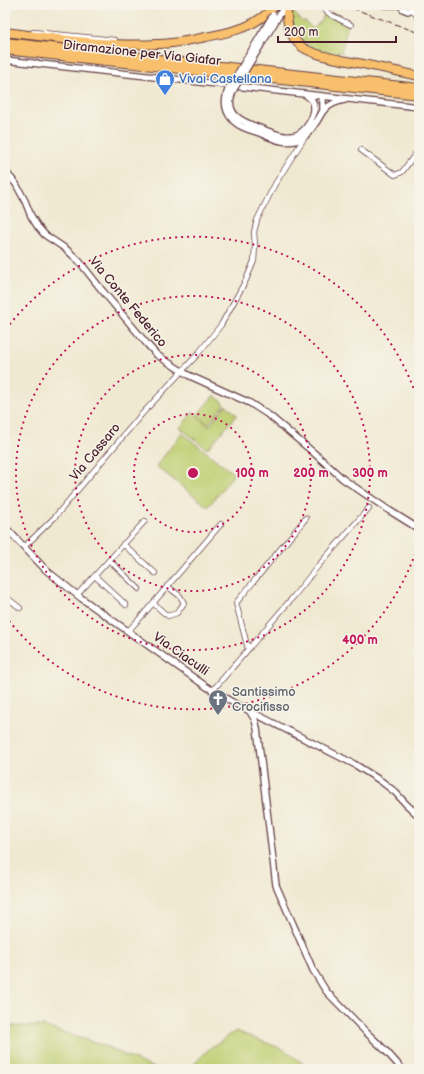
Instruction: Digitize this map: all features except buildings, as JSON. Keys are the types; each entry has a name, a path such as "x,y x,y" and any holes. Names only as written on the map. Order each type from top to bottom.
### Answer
{"highway":[{"path":"5,32 103,43 148,45 185,42 233,32 248,27 278,5"},
{"path":"287,5 288,23 292,35 302,47 318,54 419,76"},
{"name":"Diramazione per Via Giafar","path":"5,42 419,88"},
{"name":"Diramazione per Via Giafar","path":"5,50 419,95"}],"street":[{"path":"278,5 231,89 230,107 236,117 240,120 283,136 292,137 302,132 311,119 314,111 311,99 305,94"},
{"path":"287,5 231,89 226,94 226,108 232,120 238,125 282,141 292,142 305,137 323,111 331,105 340,101 352,99"},
{"path":"319,5 331,15 351,24"},
{"path":"385,5 401,5 404,10 408,11 413,7 419,19"},
{"path":"5,29 148,45"},
{"path":"5,60 419,107"},
{"path":"320,96 323,101 323,111"},
{"name":"Via Cassaro","path":"24,547 54,518 141,415 197,355 220,325 246,280 254,261 254,232 257,220 275,184 305,137"},
{"path":"361,150 395,174 402,172 419,148"},
{"name":"Via Conte Federico","path":"5,171 16,184 25,200 31,216 38,227 45,235 66,249 79,262 157,355 182,371 250,403 270,416 343,479 419,529"},
{"path":"213,690 369,508"},
{"path":"248,649 236,603 306,518"},
{"path":"77,595 145,521"},
{"path":"128,631 154,603 221,524"},
{"name":"Via Ciaculli","path":"5,527 46,570 77,595 170,661 232,702 354,764 390,788 419,816"},
{"path":"123,544 155,573"},
{"path":"109,560 139,589"},
{"path":"95,576 126,605"},
{"path":"154,603 168,616 177,613 184,603 180,596 167,586"},
{"path":"5,596 20,608"},
{"path":"249,710 255,720 276,885 313,970 326,991 402,1069"}],"green space":[{"path":"292,11 313,29 322,20 324,13 347,24 341,52 336,54 314,49 305,41 302,43 293,31 290,14"},
{"path":"214,395 225,404 208,424 197,415"},
{"path":"226,405 237,415 207,449 180,428 193,412 209,426"},
{"path":"182,433 234,474 208,507 156,466"},
{"path":"5,1026 43,1026 105,1046 151,1067 169,1069 5,1069"},
{"path":"236,1031 285,1050 310,1069 189,1069 210,1048"}],"railway":[{"path":"344,5 419,33"}],"place":[{"name":"Vivai Castellana","path":"165,96"},
{"name":"Santissimo Crocifisso","path":"218,716"}]}
